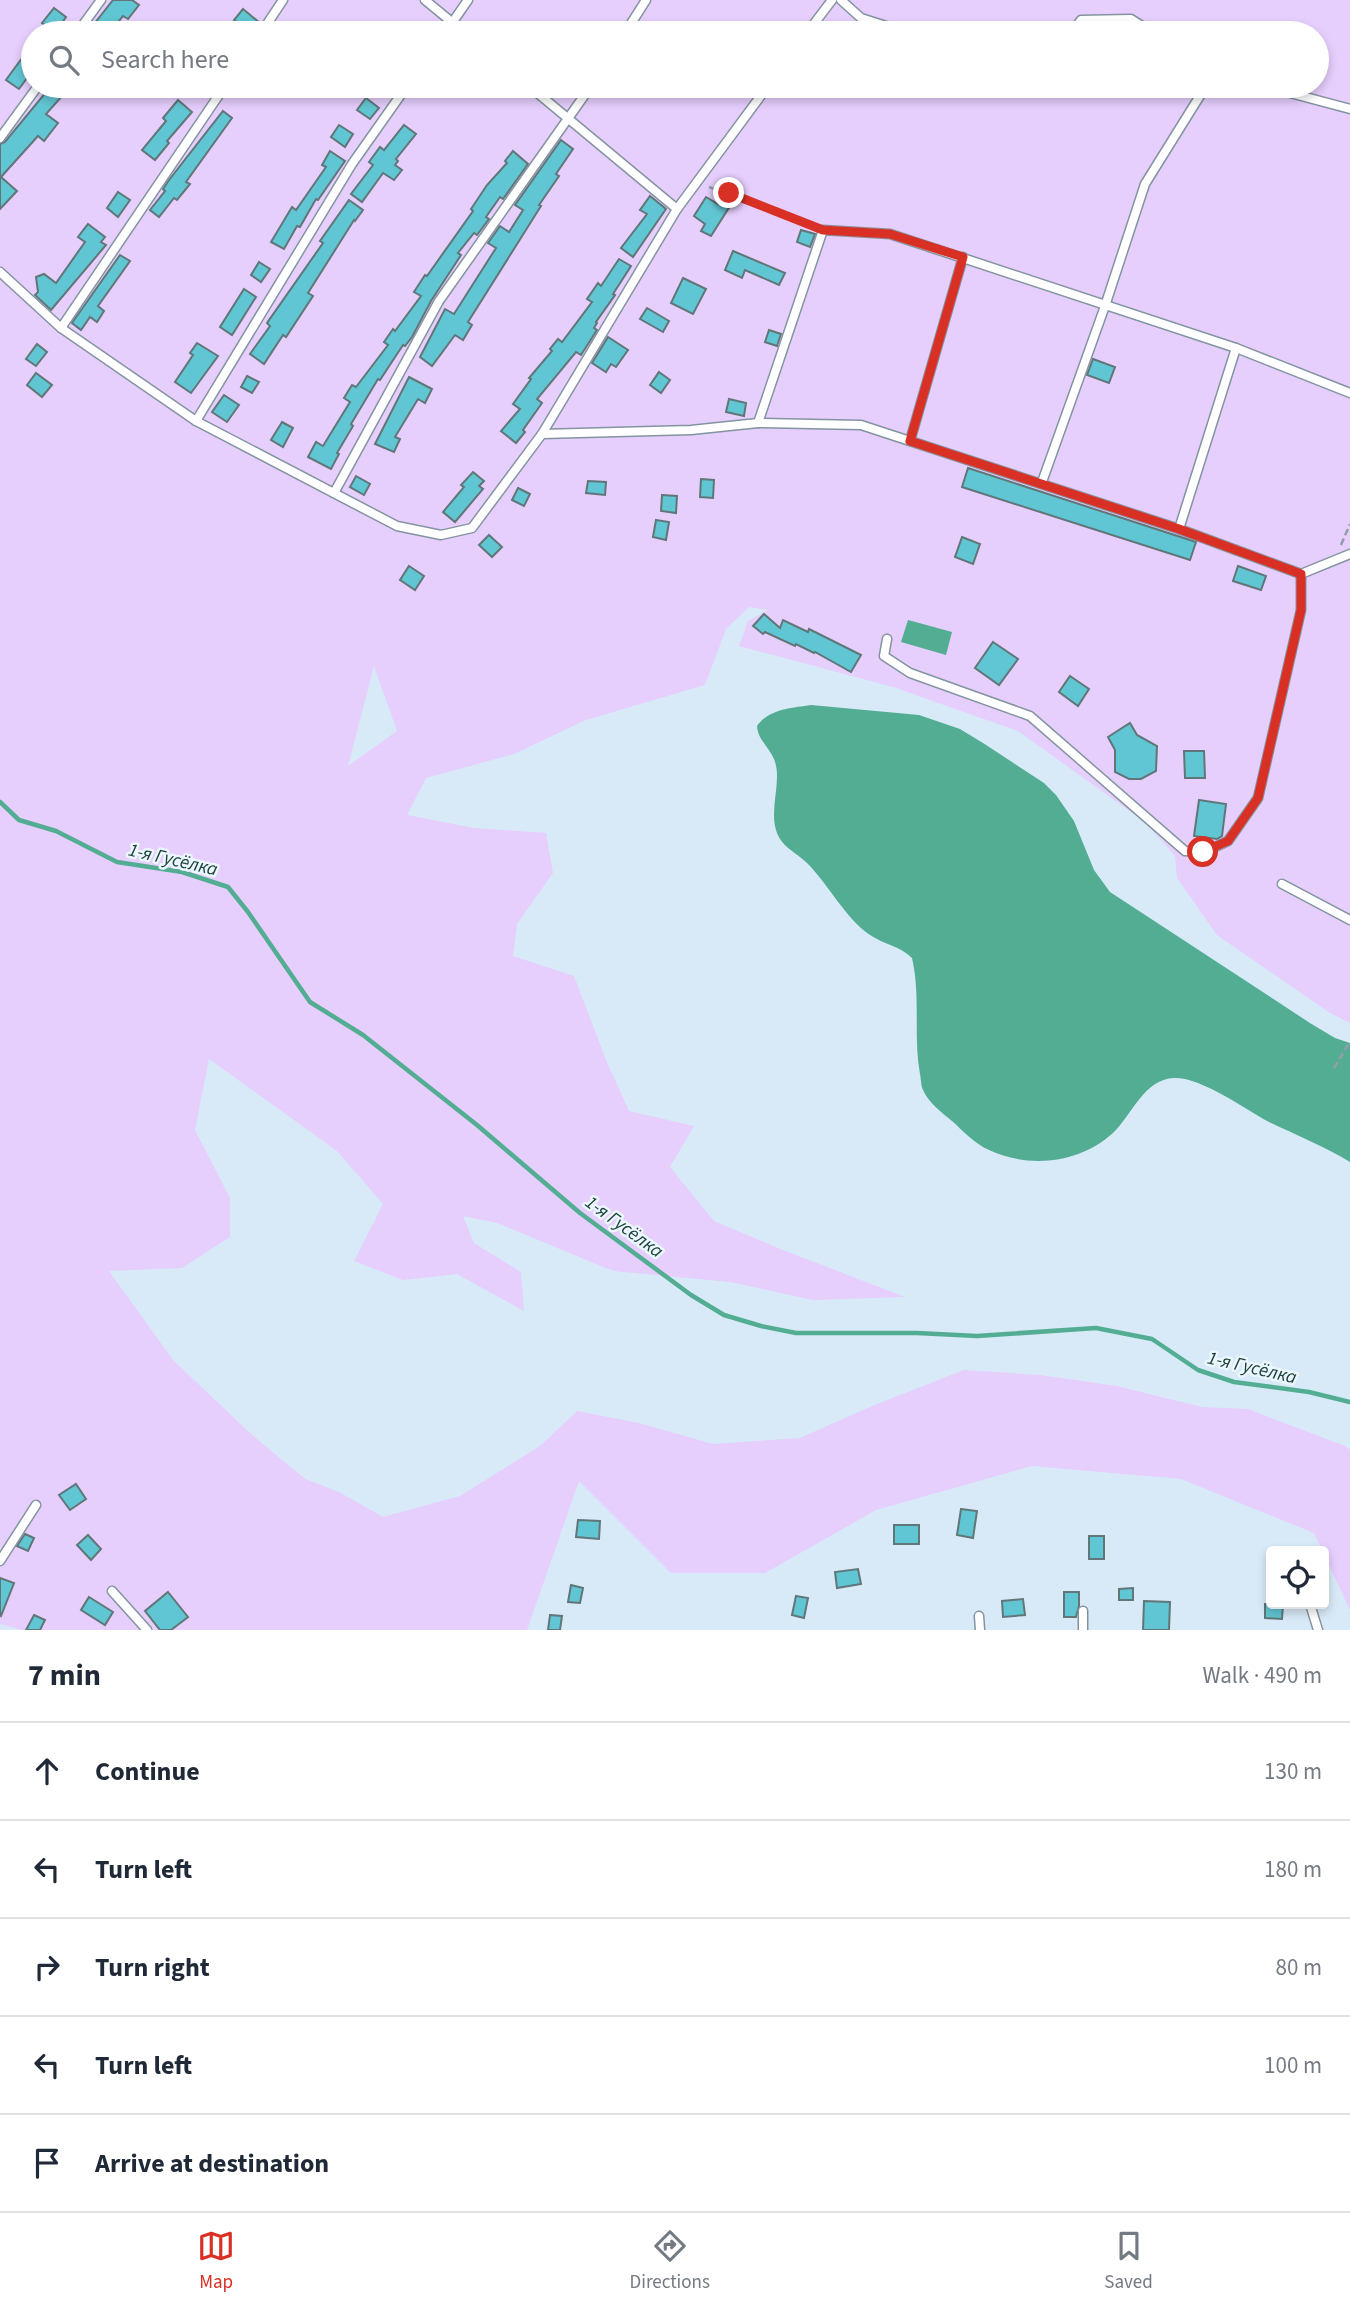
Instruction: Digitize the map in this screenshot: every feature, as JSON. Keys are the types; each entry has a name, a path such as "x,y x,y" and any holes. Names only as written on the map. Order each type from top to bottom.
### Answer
{"lane":[{"path":"86,21 101,0"},
{"path":"269,21 283,0"},
{"path":"425,0 450,21"},
{"path":"453,21 468,0"},
{"path":"633,21 646,0"},
{"path":"816,21 832,0"},
{"path":"841,0 861,18 870,21"},
{"path":"1080,21 1134,21"},
{"path":"0,138 29,98"},
{"path":"61,328 217,98"},
{"path":"197,421 352,164 399,98"},
{"path":"544,98 677,209"},
{"path":"334,493 439,301 583,98"},
{"path":"0,272 61,328 197,421 397,526 441,535 472,528 542,434 677,209 759,98"},
{"path":"1042,482 1145,184 1199,98"},
{"path":"1309,98 1350,109"},
{"path":"758,423 823,230 890,234 1237,348 1350,393"},
{"path":"910,441 963,257"},
{"path":"1179,529 1237,348"},
{"path":"542,434 691,430 758,423 861,425 1042,482 1301,574 1350,554"},
{"path":"887,639 884,656 911,673 1030,716 1185,850 1203,852 1228,841 1258,798 1301,610 1301,574"},
{"path":"1282,884 1350,920"},
{"path":"0,1561 36,1505"},
{"path":"112,1591 147,1630"},
{"path":"1312,1609 1318,1630"},
{"path":"1083,1611 1083,1630"},
{"path":"979,1616 979,1630"}],"path":[{"path":"696,183 823,230"},
{"path":"1334,561 1350,524"},
{"path":"1334,1068 1349,1043"}],"shaded area":[{"path":"0,0 1350,0 1350,1023 1330,1013 1217,935 1177,878 1175,856 1145,822 1018,731 893,687 739,646 748,621 768,610 749,607 726,629 705,685 586,720 514,754 426,778 407,815 474,828 546,833 553,873 517,924 513,956 574,976 629,1111 694,1126 670,1167 714,1221 905,1297 813,1300 730,1282 613,1271 497,1223 463,1216 474,1243 521,1272 524,1311 457,1274 403,1280 354,1261 383,1204 337,1151 209,1059 195,1130 230,1198 230,1237 182,1268 109,1271 173,1360 251,1434 305,1479 339,1492 383,1517 460,1496 540,1446 577,1411 639,1423 713,1444 800,1438 964,1370 1040,1375 1117,1386 1202,1407 1248,1409 1350,1450 1350,1610 1329,1565 1329,1546 1320,1546 1314,1533 1181,1479 1032,1466 876,1510 765,1573 671,1573 579,1481 527,1630 22,1630 0,1624","holes":["374,666 397,731 348,766"]},
{"path":"908,620 952,632 946,655 901,642"},
{"path":"811,705 919,715 960,729 1044,783 1074,821 1094,870 1110,892 1310,1023 1335,1038 1350,1043 1350,1162 1269,1122 1210,1088 1174,1078 1154,1084 1113,1133 1100,1143 1070,1157 1021,1160 989,1150 969,1137 928,1099 922,1088 912,958 861,928 815,871 786,846 777,833 774,814 776,768 757,726 774,713"}],"building":[{"path":"113,0 132,0 139,5 128,19 123,16 119,21 96,21"},
{"path":"54,8 66,17 63,21 44,21"},
{"path":"243,9 258,21 235,21"},
{"path":"21,59 21,86 19,89 6,80"},
{"path":"41,98 60,98 46,114 58,123 44,141 38,136 1,177 17,191 0,209 0,144 5,142"},
{"path":"366,98 379,108 370,119 357,110"},
{"path":"178,100 192,112 155,160 142,150 166,121 163,118"},
{"path":"223,111 232,118 186,182 190,184 159,217 150,210 165,191 163,189 169,180"},
{"path":"339,125 353,134 345,147 331,137"},
{"path":"404,125 416,134 396,159 398,161 395,165 402,170 394,180 383,173 362,202 351,194 373,165 369,162 380,147 384,150"},
{"path":"561,140 573,149 556,174 559,176 468,322 472,325 463,340 455,335 432,366 420,357 445,309 454,314 496,248 488,243 500,226 509,232 523,210 515,205"},
{"path":"330,151 345,161 318,200 316,199 300,227 297,226 284,249 271,242 292,207 296,210 326,167 322,165"},
{"path":"513,151 528,164 503,199 500,197 477,235 474,233 458,253 461,255 431,301 412,337 403,345 380,380 378,379 351,424 353,426 331,469 308,457 316,442 323,446 350,402 344,398 352,385 356,387 388,345 384,342 421,296 414,292"},
{"path":"118,192 130,200 118,217 107,208"},
{"path":"650,196 666,209 633,257 621,248 647,214 640,210"},
{"path":"706,197 718,204 720,200 730,206 711,236 701,231 705,224 694,216"},
{"path":"349,200 363,210 308,293 313,296 264,364 250,354 270,326 267,323 323,243 320,241"},
{"path":"88,224 105,237 101,242 106,245 51,310 35,295 38,292 36,277 44,274 56,283 85,242 78,237"},
{"path":"801,230 815,234 810,247 797,242"},
{"path":"733,251 785,273 779,285 745,270 742,278 725,270"},
{"path":"120,255 130,261 98,306 104,311 97,322 90,317 81,330 72,323"},
{"path":"619,259 631,266 596,322 594,328 597,330 581,355 576,352 537,399 542,403 516,443 501,431 520,409 513,404 531,379 529,378 552,351 550,349 558,339 562,342 592,302 587,299 598,283 601,286"},
{"path":"259,262 270,269 261,282 251,275"},
{"path":"683,278 706,289 693,314 671,303"},
{"path":"244,289 256,297 232,335 220,327"},
{"path":"647,308 669,321 663,332 640,319"},
{"path":"769,330 781,334 777,346 765,342"},
{"path":"608,337 628,350 616,367 611,364 606,372 592,363"},
{"path":"197,343 218,356 191,393 175,382 193,355 190,353"},
{"path":"37,344 47,352 36,366 26,359"},
{"path":"1093,359 1115,367 1109,383 1087,375"},
{"path":"659,372 670,380 661,393 650,385"},
{"path":"36,373 52,385 42,397 27,385"},
{"path":"247,376 259,382 252,393 241,387"},
{"path":"409,377 432,389 425,403 418,399 395,437 400,439 394,452 375,444"},
{"path":"224,395 239,405 227,422 212,412"},
{"path":"729,399 746,403 744,416 726,412"},
{"path":"282,422 293,428 283,447 271,440"},
{"path":"968,468 1196,542 1190,560 962,487"},
{"path":"473,472 484,481 479,486 483,489 455,522 443,512"},
{"path":"356,476 370,484 364,495 350,487"},
{"path":"701,479 714,480 713,498 700,497"},
{"path":"588,481 606,482 605,495 586,493"},
{"path":"518,488 530,494 524,506 512,500"},
{"path":"662,495 677,496 676,513 661,511"},
{"path":"656,520 669,522 666,540 653,537"},
{"path":"489,535 502,547 492,557 479,545"},
{"path":"962,537 980,544 973,564 955,557"},
{"path":"409,566 424,576 415,590 400,580"},
{"path":"1238,566 1266,576 1261,590 1233,581"},
{"path":"764,614 780,628 783,620 808,632 809,629 861,655 851,672 815,652 765,632 763,634 753,626"},
{"path":"993,642 1018,659 999,685 975,668"},
{"path":"1070,676 1089,689 1078,706 1059,692"},
{"path":"1130,723 1137,735 1157,746 1156,771 1141,779 1129,779 1115,772 1115,750 1108,737"},
{"path":"1184,751 1204,751 1205,778 1185,778"},
{"path":"1199,800 1226,804 1222,836 1217,839 1194,836"},
{"path":"76,1484 86,1499 70,1510 59,1495"},
{"path":"961,1509 977,1511 973,1538 957,1535"},
{"path":"578,1520 600,1521 599,1539 576,1537"},
{"path":"894,1525 919,1525 919,1544 894,1544"},
{"path":"25,1534 34,1538 28,1551 17,1546"},
{"path":"88,1535 101,1549 91,1560 77,1545"},
{"path":"1089,1536 1104,1536 1104,1559 1089,1559"},
{"path":"858,1569 861,1584 837,1588 835,1572"},
{"path":"0,1578 14,1583 1,1616 0,1615"},
{"path":"571,1585 583,1588 580,1603 568,1602"},
{"path":"1133,1588 1133,1600 1119,1600 1119,1589"},
{"path":"168,1592 188,1617 171,1630 160,1630 145,1611"},
{"path":"1064,1592 1079,1592 1076,1617 1064,1617"},
{"path":"796,1596 808,1598 804,1618 792,1615"},
{"path":"89,1597 113,1612 105,1625 81,1610"},
{"path":"1023,1599 1025,1615 1003,1617 1002,1601"},
{"path":"1144,1601 1170,1602 1169,1630 1143,1630"},
{"path":"1265,1604 1266,1609 1283,1609 1282,1619 1265,1618"},
{"path":"34,1615 45,1620 40,1630 26,1630"},
{"path":"550,1615 562,1616 560,1630 548,1630"}],"waterway":[{"name":"1-я Гусёлка","path":"0,802 19,820 56,831 117,862 182,872 228,887 310,1002 363,1035 477,1125 580,1213 691,1295 724,1315 796,1333 977,1336 1096,1328 1152,1339 1198,1370 1234,1382 1309,1392 1350,1402"}],"route":[{"path":"729,193 823,230 890,234 963,257 910,441 1042,482 1301,574 1301,610 1258,798 1228,841 1203,852"}]}
